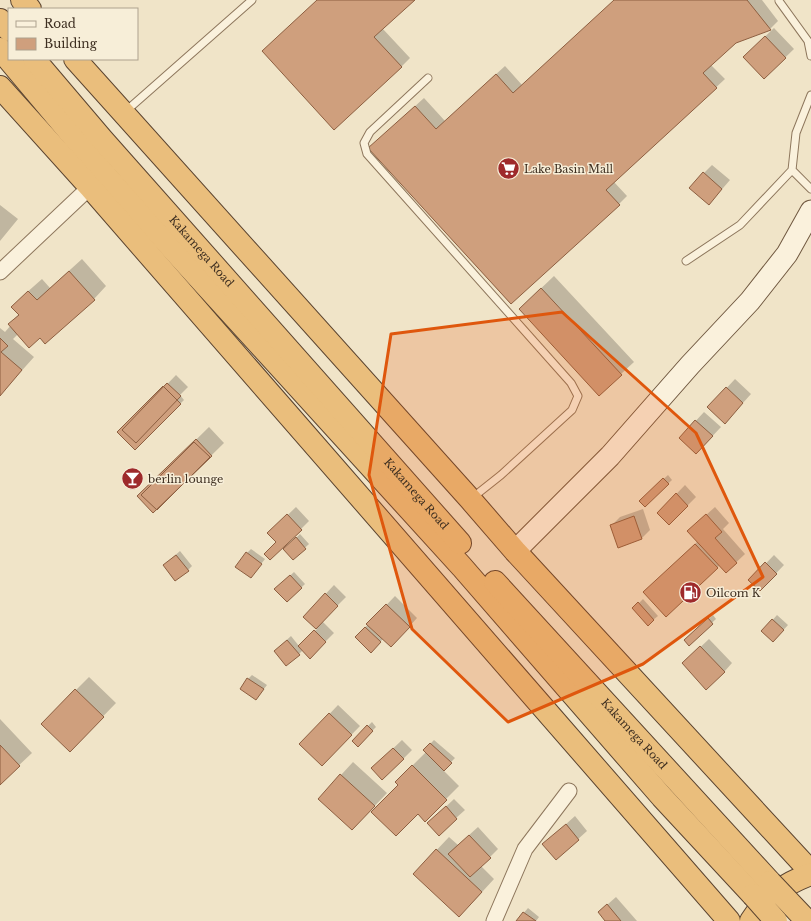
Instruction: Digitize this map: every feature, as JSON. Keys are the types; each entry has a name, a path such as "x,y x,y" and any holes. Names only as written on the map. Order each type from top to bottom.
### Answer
{"highway":[{"path":"22,0 29,8"},
{"path":"0,20 8,29"},
{"name":"Kakamega Road","path":"0,49 8,59"},
{"name":"Kakamega Road","path":"9,60 108,178 462,567 662,797 754,895 776,921"},
{"name":"Kakamega Road","path":"35,60 102,139 509,598 807,921"},
{"path":"76,60 470,499 514,552 811,873 793,881 769,897 751,921"},
{"path":"0,87 90,187 729,921"}],"main road":[{"path":"514,552 610,456 690,365 750,301 787,254 811,211"}],"street":[{"path":"0,272 90,187"},
{"path":"494,921 525,849 569,791"}],"lane":[{"path":"124,113 252,0"},
{"path":"779,1 808,41 811,56"},
{"path":"428,78 370,132 364,143 367,154 571,383 578,396 572,410 502,475 470,499"},
{"path":"686,260 740,225 792,170 796,133 811,94"},
{"path":"792,170 811,189"}],"highlighted area":[{"path":"562,312 696,433 763,577 643,664 508,722 412,629 369,475 391,334"}],"building":[{"path":"317,0 415,0 374,37 402,67 334,130 262,51"},
{"name":"Lake Basin Mall","path":"614,0 747,0 771,30 736,43 703,73 717,88 606,190 620,205 511,304 368,148 415,106 436,129 496,74 513,93"},
{"path":"765,36 786,58 764,79 743,57"},
{"path":"703,172 722,189 709,205 689,188"},
{"path":"69,271 95,300 45,344 40,338 29,348 8,324 19,315 11,307 28,291 37,300"},
{"path":"541,288 622,375 599,396 519,309"},
{"path":"0,338 8,346 1,352 22,370 0,396"},
{"path":"167,383 181,396 136,443 122,430"},
{"path":"163,386 181,404 135,450 117,432"},
{"path":"726,387 743,403 725,424 707,407"},
{"path":"695,420 713,436 696,454 679,438"},
{"path":"196,439 212,456 153,513 137,496"},
{"path":"194,442 210,457 157,510 141,495"},
{"path":"663,478 669,484 645,507 639,501"},
{"path":"676,493 688,506 669,525 657,513"},
{"path":"287,514 302,530 270,560 264,554 276,542 267,533"},
{"path":"706,514 722,532 715,538 737,563 726,573 687,531"},
{"path":"634,516 642,539 618,548 610,525"},
{"path":"296,537 306,549 293,560 283,549"},
{"path":"695,544 718,568 666,617 643,592"},
{"path":"246,552 262,564 251,578 235,567"},
{"path":"176,555 189,571 175,581 163,565"},
{"path":"765,562 777,574 760,591 748,580"},
{"path":"290,575 302,588 287,602 274,589"},
{"path":"325,593 338,606 316,629 303,617"},
{"path":"638,602 654,620 648,626 632,608"},
{"path":"386,604 410,627 391,647 366,624"},
{"path":"708,618 713,624 689,646 684,640"},
{"path":"772,619 784,630 773,642 761,631"},
{"path":"365,627 381,642 371,653 355,637"},
{"path":"314,630 326,642 310,659 298,646"},
{"path":"287,640 300,655 286,666 274,651"},
{"path":"700,646 725,672 706,690 682,663"},
{"path":"247,678 264,689 256,700 240,689"},
{"path":"75,689 104,717 70,752 41,724"},
{"path":"329,713 352,735 322,766 299,744"},
{"path":"367,725 373,731 358,747 352,741"},
{"path":"430,743 452,763 444,771 423,750"},
{"path":"0,745 20,766 0,785"},
{"path":"393,748 404,759 382,780 371,768"},
{"path":"412,765 447,800 425,822 418,814 396,836 371,812 398,785 395,782"},
{"path":"340,774 375,806 352,830 318,799"},
{"path":"446,806 457,819 439,836 427,823"},
{"path":"566,824 579,840 556,860 542,844"},
{"path":"469,835 491,858 470,877 448,854"},
{"path":"436,849 482,892 459,917 413,874"},
{"path":"607,904 621,921 605,921 598,912"},
{"path":"523,912 536,921 516,921"}],"place":[{"name":"Lake Basin Mall","path":"508,169"},
{"name":"berlin lounge","path":"133,479"},
{"name":"Oilcom K","path":"691,593"}]}
